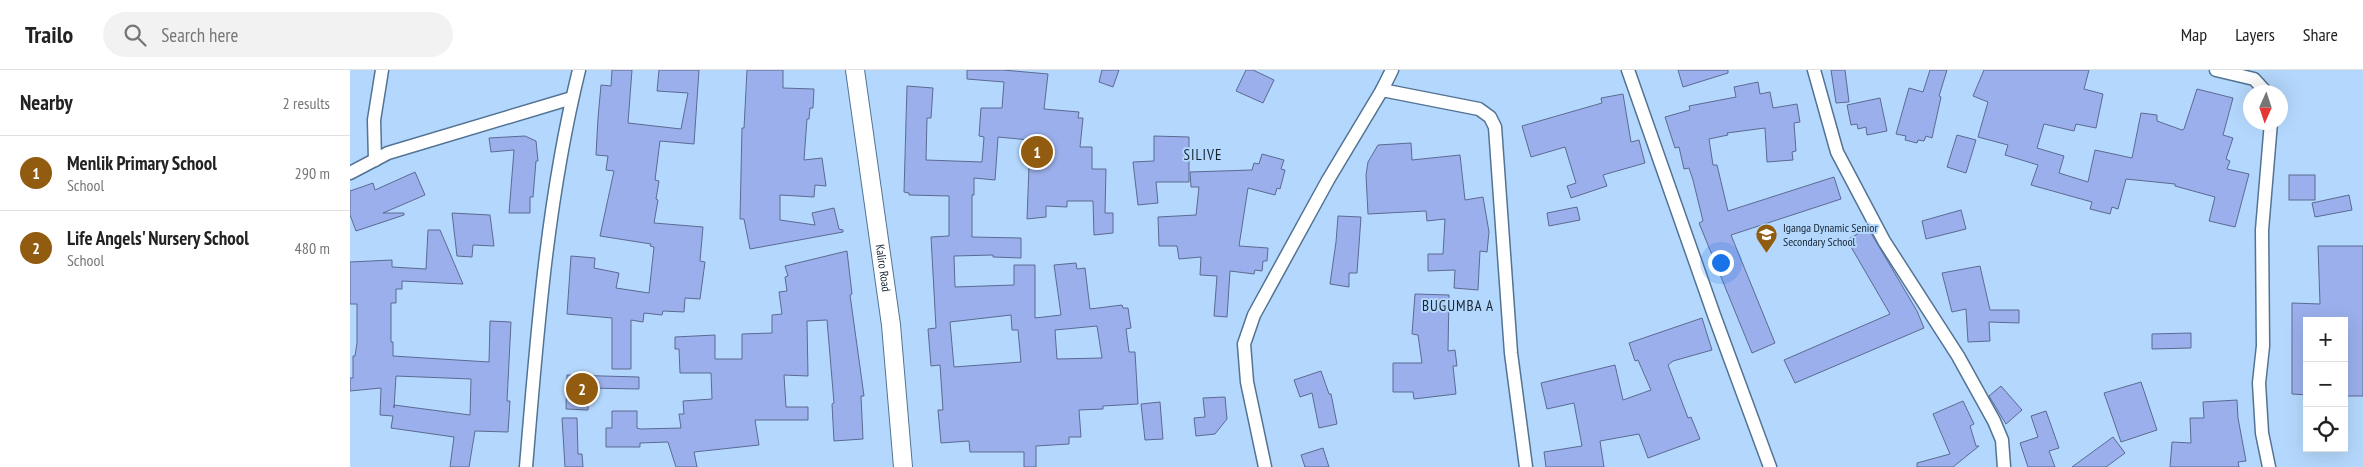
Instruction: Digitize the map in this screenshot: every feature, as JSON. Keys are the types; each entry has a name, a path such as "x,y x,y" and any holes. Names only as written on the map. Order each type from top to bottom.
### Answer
{"main road":[{"name":"Kaliro Road","path":"855,70 891,325 904,467"}],"street":[{"path":"375,160 374,120 382,70"},
{"path":"526,467 539,316 555,192 579,70"},
{"path":"1266,467 1247,382 1244,344 1254,315 1328,180 1392,70"},
{"path":"1628,70 1714,315 1770,467"},
{"path":"1814,70 1837,152 1884,241 1958,356 1994,421 2002,440 2004,467"},
{"path":"2216,70 2254,79 2260,85"},
{"path":"1382,90 1480,109 1490,117 1495,127 1511,353 1526,467"},
{"path":"350,174 395,151 572,98"},
{"path":"2270,130 2262,230 2263,346 2259,384 2262,433 2270,467"}],"building":[{"path":"612,70 632,70 628,123 681,129 688,93 657,91 659,70 699,70 694,144 660,141 655,180 659,181 656,199 658,200 654,223 703,227 700,261 705,262 700,299 685,298 684,312 663,311 662,315 644,313 643,322 631,320 631,369 612,369 612,318 567,314 571,256 595,258 594,268 619,273 616,288 649,293 654,247 650,246 651,244 600,236 614,171 606,170 608,156 596,155 598,118 601,85 611,86"},
{"path":"747,70 783,70 783,88 814,89 813,108 810,108 809,119 807,119 804,160 822,158 826,186 815,185 814,197 780,195 780,220 815,225 812,213 834,208 839,229 843,230 843,232 750,249 744,219 740,219 742,128 744,128"},
{"path":"967,70 1003,70 1048,74 1044,109 1079,112 1078,118 1083,118 1080,147 1092,147 1092,169 1106,169 1105,213 1113,213 1113,233 1094,235 1093,201 1067,201 1067,207 1046,206 1046,217 1027,219 1030,140 998,137 995,180 974,178 972,237 1021,238 1021,258 993,257 993,255 954,256 955,287 1014,285 1014,265 1035,265 1035,318 1061,315 1054,265 1076,263 1077,269 1085,268 1090,309 1122,305 1123,308 1128,308 1131,328 1126,329 1129,352 1135,352 1138,404 1103,406 1103,409 1079,410 1081,437 1069,437 1069,444 1036,446 1036,467 1024,467 1024,452 970,452 969,441 941,443 938,410 943,410 940,365 931,366 928,329 936,328 931,237 949,236 949,196 909,195 909,193 904,192 907,86 933,88 931,118 927,118 926,160 982,162 984,137 979,136 981,108 1002,108 1004,82 967,79","holes":["1011,315 1012,330 1018,330 1021,362 954,367 950,322","1097,326 1102,358 1057,359 1055,330"]},
{"path":"1102,70 1119,70 1113,87 1099,82"},
{"path":"1246,70 1253,70 1274,80 1263,103 1236,91"},
{"path":"1678,70 1728,70 1728,73 1683,87"},
{"path":"1831,70 1845,70 1849,102 1836,103"},
{"path":"1930,70 1947,70 1939,96 1941,97 1932,138 1926,136 1924,141 1918,140 1917,143 1905,140 1906,136 1896,134 1909,88 1923,92"},
{"path":"1984,70 2089,70 2084,89 2103,94 2096,128 2076,124 2074,131 2044,124 2037,148 2064,156 2059,173 2088,182 2095,150 2132,158 2141,113 2157,115 2157,121 2182,130 2184,129 2197,89 2233,98 2223,135 2233,138 2226,159 2230,161 2227,169 2249,174 2235,227 2209,221 2215,197 2175,186 2175,184 2126,179 2118,209 2112,207 2110,214 2090,209 2092,202 2031,185 2038,165 2005,155 2008,145 1978,137 1988,102 1973,96"},
{"path":"1758,82 1760,94 1770,92 1773,108 1797,104 1800,122 1794,123 1796,151 1792,152 1793,160 1767,162 1765,128 1727,133 1728,135 1709,139 1713,165 1717,165 1728,211 1834,177 1841,199 1731,235 1775,343 1752,353 1699,223 1703,221 1689,168 1684,169 1679,147 1675,148 1665,117 1690,110 1689,106 1736,97 1734,87"},
{"path":"1623,94 1631,142 1639,140 1645,163 1603,175 1607,186 1571,198 1567,186 1576,183 1565,147 1531,157 1522,126 1602,103 1601,98"},
{"path":"1880,98 1887,131 1867,135 1866,127 1858,129 1857,124 1851,125 1847,105"},
{"path":"1957,135 1976,140 1966,173 1947,167"},
{"path":"525,136 536,141 538,161 536,161 533,197 530,197 530,213 509,213 514,150 491,152 489,138"},
{"path":"1154,136 1189,137 1189,182 1156,182 1158,203 1138,205 1133,162 1154,161"},
{"path":"1411,143 1412,160 1460,155 1465,200 1483,197 1489,232 1487,252 1480,251 1478,290 1454,288 1455,270 1428,271 1428,254 1443,254 1445,219 1427,221 1426,211 1368,214 1366,175 1368,162 1378,145"},
{"path":"1262,154 1284,160 1281,169 1285,170 1280,189 1277,188 1275,195 1248,188 1239,246 1268,248 1267,261 1263,261 1262,271 1255,270 1254,274 1230,271 1227,317 1214,316 1217,276 1200,275 1201,257 1179,259 1177,246 1159,246 1158,217 1196,215 1199,187 1191,187 1190,172 1252,170 1254,163 1259,164"},
{"path":"415,172 425,195 383,213 404,213 404,215 356,231 350,215 350,191 373,183 375,190"},
{"path":"2289,175 2315,175 2315,200 2289,200"},
{"path":"2349,195 2352,210 2315,217 2312,203"},
{"path":"1577,207 1580,220 1549,226 1547,213"},
{"path":"1961,210 1966,229 1926,239 1922,221"},
{"path":"452,213 490,215 494,246 473,245 472,257 457,256"},
{"path":"1338,216 1361,217 1357,273 1349,273 1349,287 1330,284"},
{"path":"1868,228 1917,311 1924,328 1795,383 1784,360 1890,314 1847,240"},
{"path":"428,230 440,230 463,284 402,281 402,289 396,289 396,303 391,303 393,356 489,362 490,321 511,322 507,401 510,401 508,432 475,431 469,467 450,467 454,437 391,428 393,416 380,415 381,388 350,391 350,378 353,378 353,356 355,356 357,343 357,304 350,304 350,262 392,260 392,267 426,269","holes":["396,376 471,379 470,415 394,405"]},
{"path":"2318,246 2363,246 2363,396 2348,396 2348,317 2303,317 2303,395 2292,394 2292,303 2320,304"},
{"path":"847,251 852,294 850,295 864,396 861,396 863,439 834,441 832,404 834,403 827,320 807,321 808,376 784,375 786,407 808,407 808,420 755,420 759,445 694,452 697,467 676,467 668,442 640,443 640,447 606,447 606,428 612,428 612,411 637,411 637,428 640,429 681,428 679,414 684,414 683,401 712,399 711,373 680,373 679,349 675,349 675,337 715,335 715,359 742,359 742,334 772,333 772,315 782,314 779,292 787,291 785,277 788,276 785,266"},
{"path":"1980,266 1990,310 2019,310 2019,323 1989,322 1990,341 1968,342 1966,309 1952,312 1942,273"},
{"path":"1415,294 1449,295 1448,351 1455,350 1457,366 1453,366 1456,394 1414,399 1413,392 1393,392 1393,363 1422,363 1418,335 1412,334"},
{"path":"1702,318 1712,350 1673,361 1668,365 1688,418 1691,417 1700,439 1648,458 1639,434 1600,441 1604,467 1546,467 1544,452 1582,446 1574,403 1547,409 1541,383 1615,365 1623,400 1651,390 1638,360 1635,361 1629,343"},
{"path":"2191,333 2191,348 2152,349 2152,334"},
{"path":"1321,371 1329,394 1331,394 1337,424 1319,428 1312,393 1300,397 1294,380"},
{"path":"567,375 639,377 639,389 588,388 588,410 566,409"},
{"path":"2141,382 2157,430 2121,442 2104,393"},
{"path":"2001,386 2022,410 2006,424 1989,396"},
{"path":"1225,397 1227,419 1215,434 1196,436 1194,418 1205,417 1203,398"},
{"path":"2237,400 2238,418 2246,461 2238,462 2239,467 2170,467 2172,442 2191,443 2190,418 2204,418 2203,402"},
{"path":"1963,401 1974,424 1970,426 1976,446 1979,446 1953,467 1917,467 1917,463 1950,454 1933,414"},
{"path":"1160,402 1163,439 1145,440 1141,404"},
{"path":"2046,411 2059,448 2049,451 2055,467 2028,467 2020,443 2038,437 2031,416"},
{"path":"562,418 577,418 578,454 582,454 583,467 565,467"},
{"path":"2113,437 2125,453 2106,467 2072,467"},
{"path":"1323,448 1329,467 1305,467 1301,455"}],"place":[{"name":"Menlik Primary School","path":"1037,152"},
{"name":"Iganga Dynamic Senior Secondary School","path":"1767,254"},
{"name":"Life Angels' Nursery School","path":"582,389"}],"district":[{"name":"SILIVE","path":"1203,155"},
{"name":"BUGUMBA A","path":"1458,306"}]}
